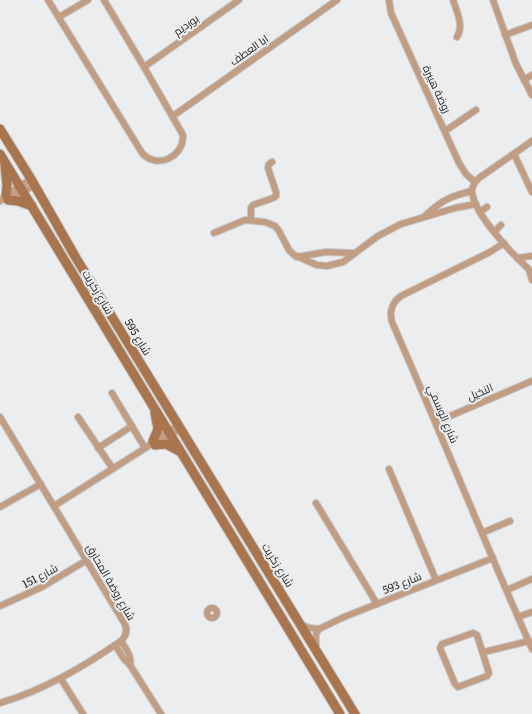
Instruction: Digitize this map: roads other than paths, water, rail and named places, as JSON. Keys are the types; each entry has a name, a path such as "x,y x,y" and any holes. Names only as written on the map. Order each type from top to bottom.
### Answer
{"street":[{"path":"48,0 142,153 150,160 156,162 167,159 179,151 182,146 183,135 104,0"},
{"path":"59,17 88,0"},
{"name":"بورديم","path":"144,67 239,0"},
{"name":"ابا العطف","path":"173,116 337,0"},
{"name":"روضة هبيرة","path":"389,0 391,13 445,131 463,169 475,182"},
{"path":"454,0 460,24 460,31 457,37"},
{"path":"493,0 505,35 532,96"},
{"path":"505,35 532,25"},
{"path":"524,80 532,75"},
{"path":"445,131 476,110"},
{"path":"0,129 33,182 4,199"},
{"path":"532,141 475,182 472,191 480,212 494,232 517,258 531,271 532,280"},
{"path":"514,154 532,192"},
{"path":"2,158 22,189"},
{"path":"2,158 7,186 4,199"},
{"path":"251,220 251,208 253,205 276,196 268,168 269,164 272,162"},
{"name":"شارع 595","path":"33,182 76,258 179,427"},
{"name":"شارع زكريت","path":"22,189 340,714"},
{"path":"425,216 451,197 472,191"},
{"path":"4,199 18,201 32,206"},
{"path":"214,233 237,222 251,220 265,222 276,226 289,250 297,257 317,265 327,266 343,262 353,253 393,228 408,221 476,204"},
{"path":"480,212 487,207"},
{"path":"494,232 501,225"},
{"name":"شارع الوسمي","path":"504,243 490,252 401,296 395,301 391,315 392,322 532,649"},
{"path":"297,257 326,252 353,253"},
{"path":"517,258 532,256"},
{"name":"النخيل","path":"436,422 532,381"},
{"path":"112,393 132,426 150,445"},
{"path":"150,445 158,429 153,406"},
{"name":"شارع روضة المحارق","path":"0,417 125,624 126,633 121,642"},
{"path":"78,417 113,469"},
{"path":"98,448 132,426"},
{"path":"54,506 179,427"},
{"name":"شارع زكريت","path":"179,427 301,624 354,714"},
{"path":"150,445 166,444 181,452"},
{"path":"389,469 436,580"},
{"path":"0,507 41,484"},
{"path":"316,504 377,604"},
{"path":"482,533 510,521"},
{"name":"شارع 593","path":"318,629 493,558"},
{"name":"شارع 151","path":"0,606 42,587 87,560"},
{"path":"507,590 532,579"},
{"path":"518,617 532,612"},
{"path":"301,624 307,628 318,629 315,638 316,649"},
{"path":"473,632 477,635 484,652 490,671 488,675 460,687 455,684 440,647 442,644 473,632"},
{"path":"0,703 25,695 61,679 121,642 130,655 130,665"},
{"path":"484,652 529,642"},
{"path":"115,646 130,665 161,714"},
{"path":"61,679 83,714"}]}
